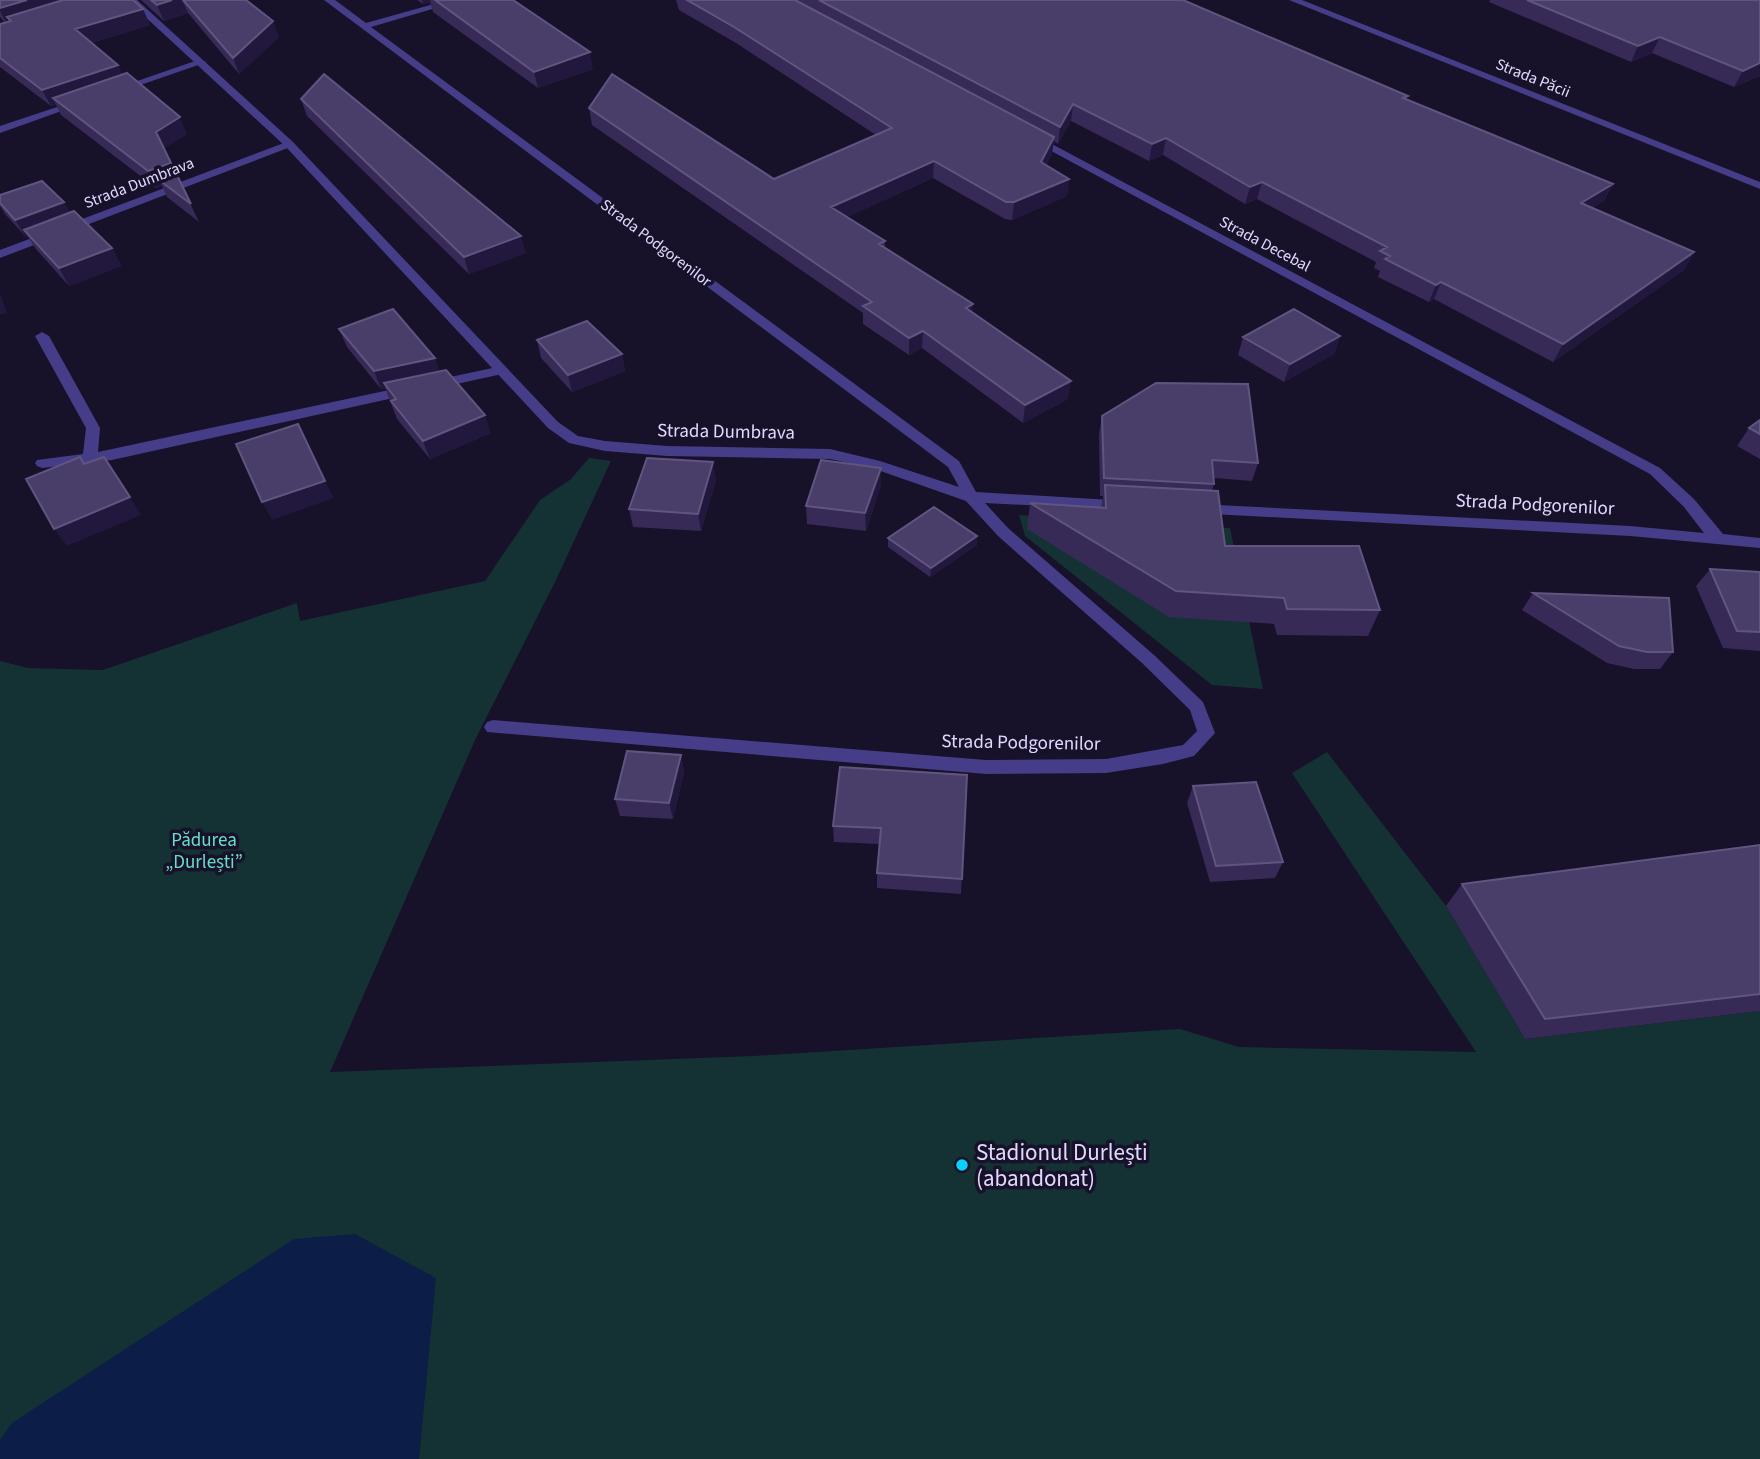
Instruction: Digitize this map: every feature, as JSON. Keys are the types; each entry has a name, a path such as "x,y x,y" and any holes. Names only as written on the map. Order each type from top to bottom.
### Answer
{"street":[{"name":"Strada Dumbrava","path":"132,0 289,144 553,425 574,440 605,446 667,451 830,454 875,464 971,497"},
{"name":"Strada Podgorenilor","path":"329,0 954,464 971,497 1003,532 1148,659 1197,707 1206,733 1188,751 1163,757 1106,765 986,767 493,727"},
{"path":"364,26 458,0"},
{"name":"Strada Păcii","path":"1294,0 1760,186"},
{"path":"107,93 202,62"},
{"path":"0,130 94,97"},
{"name":"Strada Decebal","path":"1021,131 1655,471 1689,503 1718,539"},
{"name":"Strada Dumbrava","path":"0,254 289,144"},
{"path":"42,336 93,428 90,457"},
{"path":"42,463 112,455 502,370"},
{"path":"971,497 1146,507"},
{"name":"Strada Podgorenilor","path":"1186,509 1630,531 1760,543"}],"green space":[{"name":"Stadionul Durlești (abandonat)","path":"589,458 611,461 556,580 475,740 330,1072 753,1056 1180,1029 1239,1047 1476,1052 1292,773 1327,752 1446,906 1525,1039 1760,1011 1760,1459 0,1459 0,661 28,668 103,670 297,603 300,621 485,581 540,500 571,479"},
{"path":"1019,515 1230,528 1263,689 1212,685 1025,536"}],"water":[{"path":"355,1234 436,1278 419,1459 0,1459 0,1440 12,1423 294,1239"}],"building":[{"path":"0,0 27,0 0,8"},
{"path":"63,0 133,0 143,9 75,29 118,65 42,90 0,58 0,24 11,21 7,17"},
{"path":"151,0 172,0 157,5"},
{"path":"183,0 246,0 273,21 233,58"},
{"path":"435,0 513,0 590,52 534,72"},
{"path":"687,0 795,0 1054,137 1041,162 1069,179 1014,202 1006,202 934,161 831,207 885,241 879,244 973,304 966,308 1071,381 1025,405 923,331 909,338 863,306 872,302 589,108 612,74 774,179 892,128"},
{"path":"819,0 1183,0 1408,96 1403,98 1613,184 1581,203 1694,252 1563,344 1441,282 1436,285 1385,259 1390,256 1380,251 1387,247 1262,182 1250,187 1166,138 1152,144 1073,104 1060,127"},
{"path":"1527,0 1760,0 1760,63 1743,71 1660,37 1638,46"},
{"path":"127,73 180,117 156,132 171,163 148,171 53,98"},
{"path":"324,74 521,236 464,257 301,99"},
{"path":"176,173 191,204 159,180"},
{"path":"42,181 64,202 15,220 0,203 0,195"},
{"path":"74,211 112,248 59,268 24,230"},
{"path":"393,309 435,358 374,371 339,329"},
{"path":"1294,309 1340,336 1290,364 1243,337"},
{"path":"587,321 622,354 568,375 537,340"},
{"path":"446,370 485,415 423,441 391,401 396,399 384,383"},
{"path":"1156,383 1248,384 1258,463 1212,460 1214,484 1104,478 1102,416"},
{"path":"1760,420 1760,434 1749,428"},
{"path":"298,424 325,481 262,502 236,444"},
{"path":"80,457 84,464 104,457 130,497 54,529 26,479"},
{"path":"647,458 713,462 698,514 629,509"},
{"path":"821,460 881,468 865,513 806,506"},
{"path":"1105,485 1218,491 1225,546 1359,546 1380,610 1287,609 1284,598 1176,591 1030,503 1106,508"},
{"path":"934,507 977,536 931,568 888,538"},
{"path":"1710,569 1760,572 1760,632 1737,631"},
{"path":"1533,593 1669,598 1673,652 1647,652 1619,646"},
{"path":"627,751 681,755 669,803 615,799"},
{"path":"840,767 967,775 962,879 877,873 881,828 833,826"},
{"path":"1256,782 1283,862 1216,866 1193,786"},
{"path":"1760,845 1760,994 1545,1019 1462,884"}],"place":[{"name":"Stadionul Durlești (abandonat)","path":"962,1165"}],"park label":[{"name":"Pădurea „Durlești”","path":"204,851"}]}
